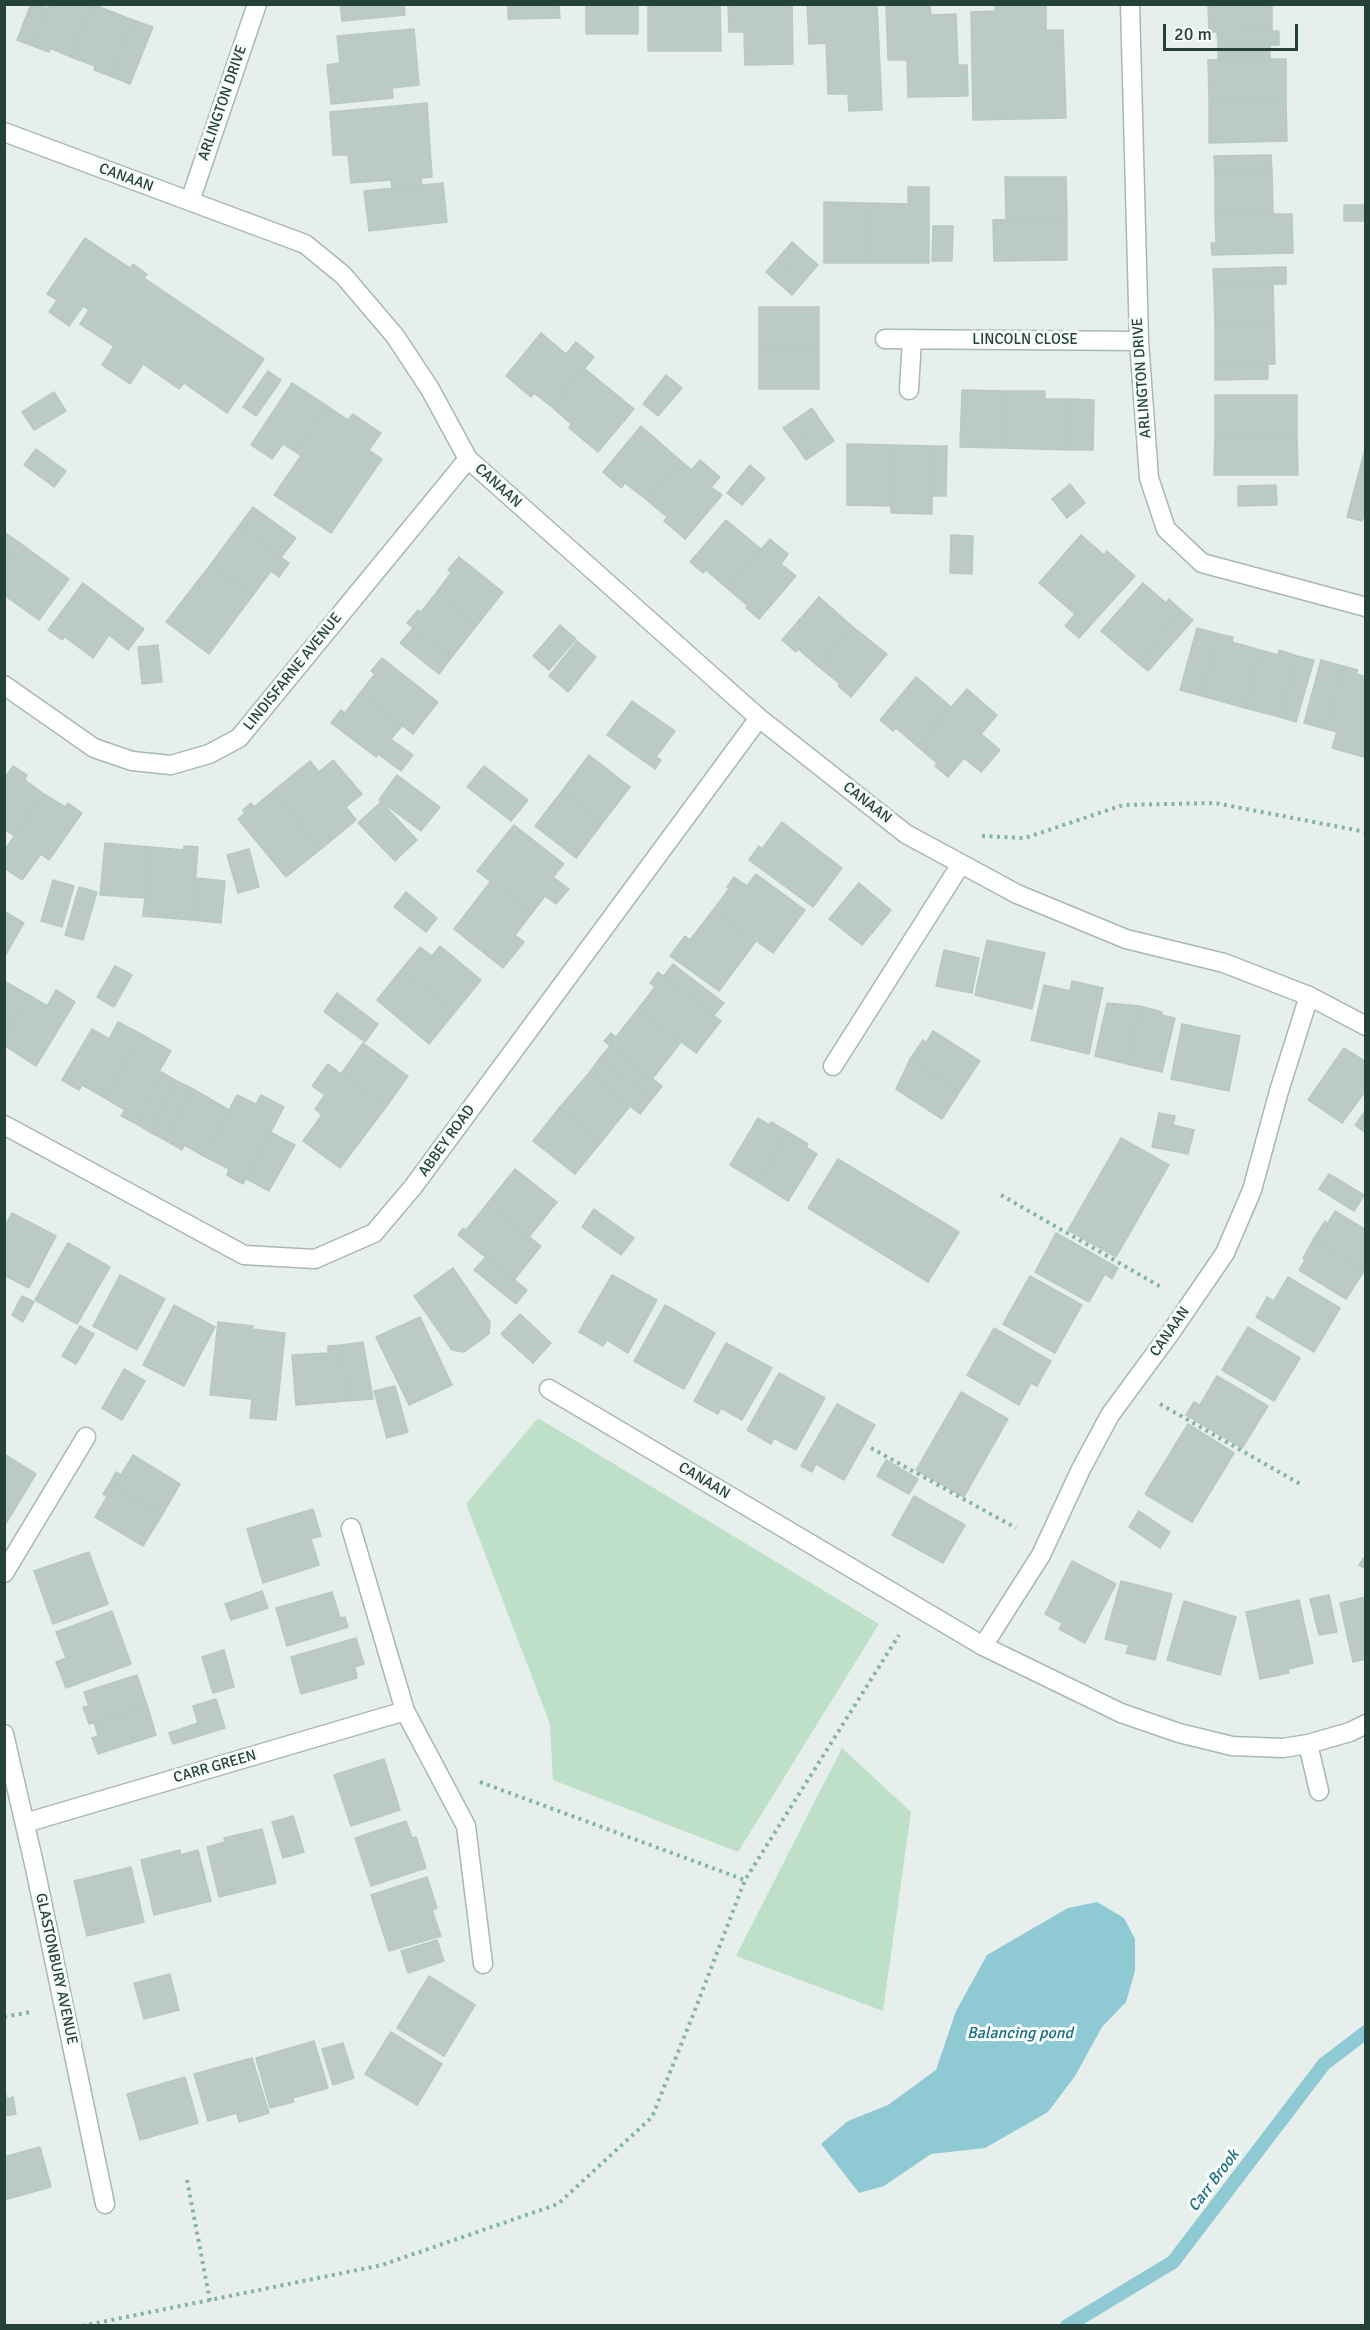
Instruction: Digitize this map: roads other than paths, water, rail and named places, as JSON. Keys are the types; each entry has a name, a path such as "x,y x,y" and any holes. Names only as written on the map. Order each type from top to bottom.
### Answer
{"street":[{"name":"ARLINGTON DRIVE","path":"190,201 256,4"},
{"name":"ARLINGTON DRIVE","path":"1130,4 1138,341 1149,478 1166,529 1202,563 1365,607"},
{"name":"CANAAN","path":"4,132 305,244 343,275 395,336 430,389 468,459 759,718 906,834 1017,894 1126,939 1224,963 1309,996 1365,1026"},
{"name":"LINCOLN CLOSE","path":"885,339 1138,341"},
{"path":"909,390 912,339"},
{"name":"LINDISFARNE AVENUE","path":"4,686 94,748 113,755 132,761 171,765 209,754 239,738 468,459"},
{"name":"ABBEY ROAD","path":"4,1125 244,1255 315,1259 374,1233 413,1187 759,718"},
{"path":"832,1066 961,864"},
{"name":"CANAAN","path":"983,1646 1046,1545 1081,1469 1110,1415 1225,1253 1252,1190 1279,1091 1309,996"},
{"name":"CANAAN","path":"549,1389 983,1646 1121,1713 1179,1733 1232,1746 1282,1748 1308,1744 1350,1732 1365,1724"},
{"path":"4,1573 86,1437"},
{"path":"351,1528 405,1711 466,1826 483,1964"},
{"name":"CARR GREEN","path":"25,1823 405,1711"},
{"name":"GLASTONBURY AVENUE","path":"4,1734 25,1823 105,2204"},
{"path":"1308,1744 1319,1791"}],"water":[{"name":"Balancing pond","path":"1097,1902 1124,1918 1135,1939 1135,1971 1126,2002 1102,2027 1075,2076 1048,2112 985,2148 931,2154 884,2186 859,2193 821,2144 848,2121 888,2105 936,2070 956,2011 987,1955 1068,1908"}],"waterway":[{"name":"Carr Brook","path":"1067,2326 1173,2262 1324,2064 1366,2032"}]}
